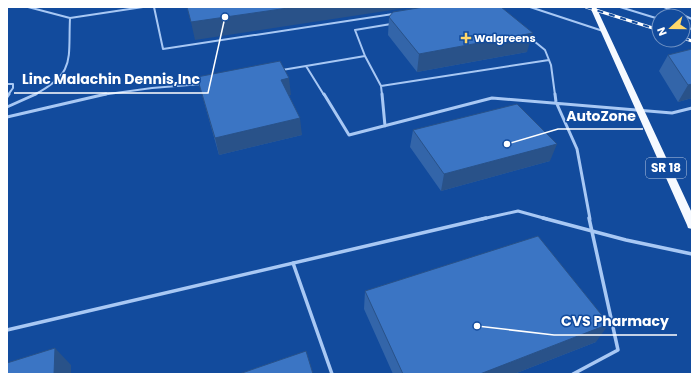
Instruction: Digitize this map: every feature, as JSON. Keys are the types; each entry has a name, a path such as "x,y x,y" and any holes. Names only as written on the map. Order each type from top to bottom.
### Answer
{"main road":[{"name":"SR 18","path":"593,7 692,225"}],"lane":[{"path":"28,7 70,18 143,7"},
{"path":"154,7 163,49 400,13"},
{"path":"530,7 604,32"},
{"path":"620,7 651,17"},
{"path":"664,7 692,19"},
{"path":"7,107 50,86 64,75 68,65 70,18"},
{"path":"385,126 381,86 365,56 355,30 393,24"},
{"path":"528,36 545,50 549,60 556,102 577,149 592,233 618,350 573,374"},
{"path":"275,72 365,56"},
{"path":"381,86 549,60"},
{"path":"306,66 349,135 492,98 556,102 672,113 692,108"},
{"path":"7,84 13,84 13,88 7,97"},
{"path":"7,117 60,103 107,94 167,85 205,84"},
{"path":"7,330 518,212 633,243 692,254"},
{"path":"293,263 332,374"}],"building":[{"path":"187,7 295,7 191,22"},
{"path":"424,7 501,7 533,33 419,54 389,17 393,12"},
{"path":"692,49 692,84 688,85 668,55"},
{"path":"280,61 289,78 281,80 300,118 215,138 197,77"},
{"path":"517,104 557,144 444,174 413,130"},
{"path":"538,236 609,324 480,374 403,374 365,291"},
{"path":"55,348 54,374 7,374 7,363"},
{"path":"306,351 313,374 239,374"}],"railway":[{"path":"586,7 651,27"}],"place":[{"name":"Linc Malachin Dennis,Inc","path":"225,17"},
{"name":"Walgreens","path":"466,38"},
{"name":"AutoZone","path":"507,144"},
{"name":"CVS Pharmacy","path":"477,326"}]}
